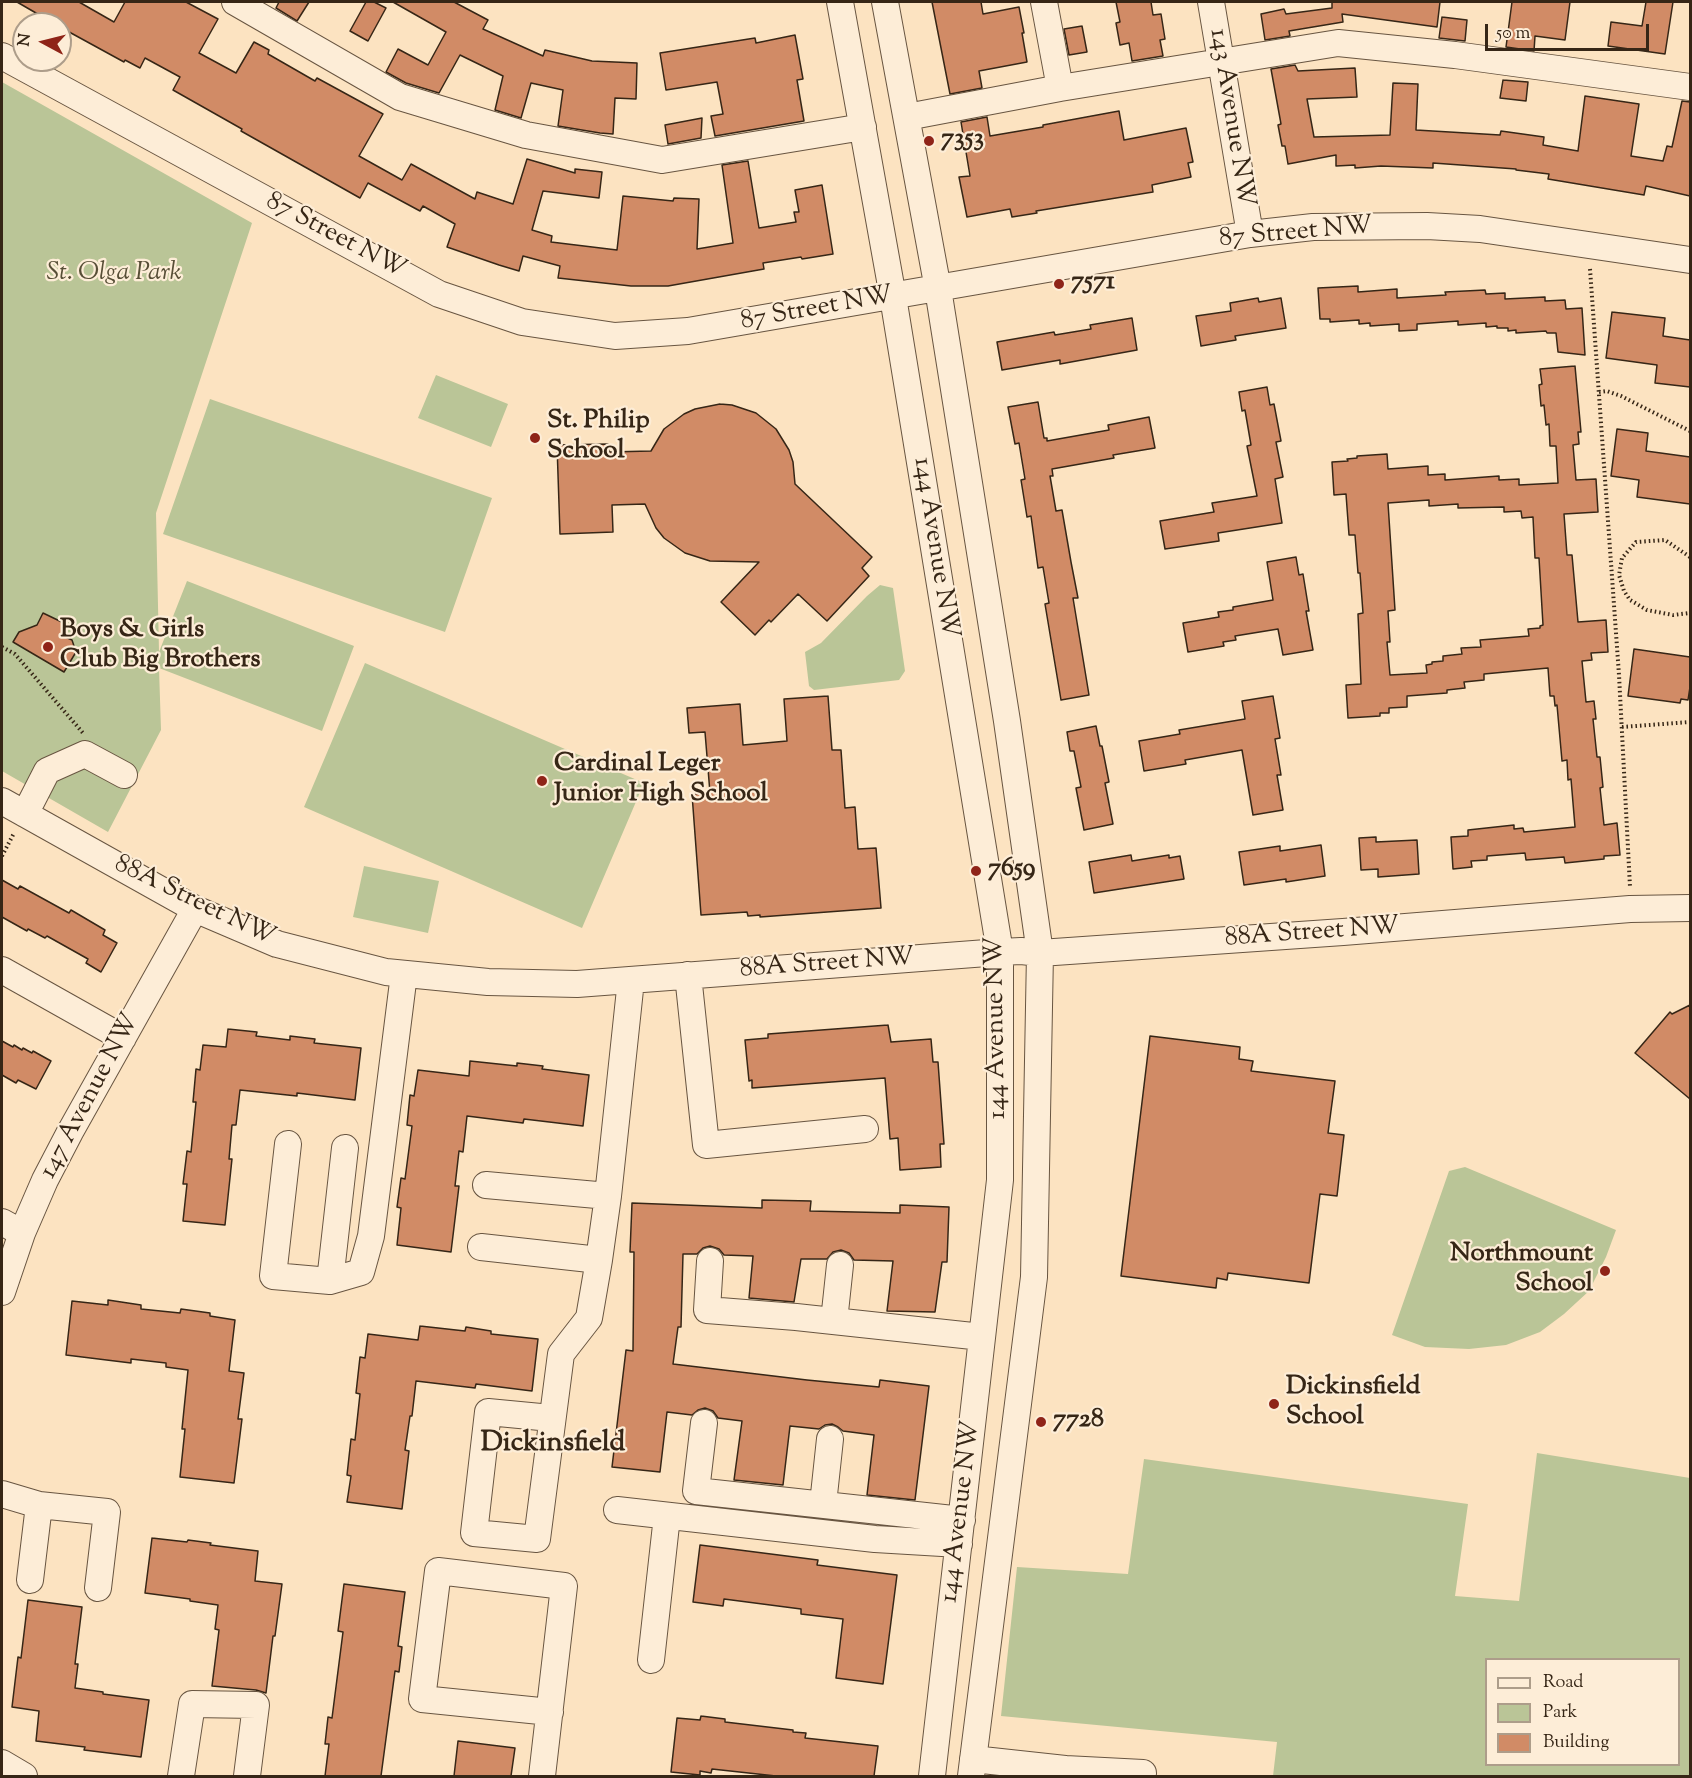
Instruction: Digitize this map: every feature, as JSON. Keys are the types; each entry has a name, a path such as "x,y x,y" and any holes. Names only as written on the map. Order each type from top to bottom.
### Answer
{"street":[{"path":"235,2 400,97 526,135 662,160 863,127"},
{"name":"144 Avenue NW","path":"840,2 893,297 1000,952 1000,1179 932,1776"},
{"name":"144 Avenue NW","path":"885,2 938,289 1007,721 1040,953 1034,1277 972,1768"},
{"path":"1044,2 1060,88"},
{"name":"143 Avenue NW","path":"1211,2 1250,234"},
{"path":"907,117 1060,88 1338,43 1455,55 1690,87"},
{"name":"87 Street NW","path":"2,56 439,294 522,322 615,336 688,332 1250,234 1313,227 1427,226 1480,229 1690,260"},
{"path":"25,814 47,771 85,754 124,775"},
{"name":"88A Street NW","path":"2,801 195,909 277,944 386,972 488,982 577,984 1000,952 1040,953 1354,931 1630,909 1690,909"},
{"name":"147 Avenue NW","path":"2,1293 12,1227 45,1180 195,909"},
{"path":"2,970 123,1038"},
{"path":"288,1144 273,1275 330,1281 361,1272 371,1236 404,974"},
{"path":"688,975 706,1145 865,1130"},
{"path":"551,1418 488,1412 474,1533 537,1539 561,1354 590,1318 608,1196 631,980"},
{"path":"330,1281 345,1148"},
{"path":"486,1185 608,1196"},
{"path":"481,1247 599,1260"},
{"path":"710,1261 706,1310 982,1337"},
{"path":"834,1321 840,1265"},
{"path":"704,1423 696,1491 823,1504 960,1532"},
{"path":"823,1504 830,1439"},
{"path":"2,1494 39,1505 107,1512 98,1588"},
{"path":"30,1580 39,1505"},
{"path":"618,1510 875,1539 960,1532"},
{"path":"651,1660 667,1516"},
{"path":"542,1776 550,1712 564,1586 438,1571 422,1699 550,1712"},
{"path":"181,1776 192,1704 256,1705 247,1776"},
{"path":"2,1763 24,1776"},
{"path":"972,1768 1065,1773 1143,1773"}],"path":[{"path":"1594,245 1590,268 1622,727 1630,909"},
{"path":"1599,392 1607,391 1621,396 1690,431"},
{"path":"1690,556 1665,540 1636,542 1622,558 1618,575 1630,600 1647,610 1673,615 1690,613"},
{"path":"2,647 15,654 86,736"},
{"path":"1622,727 1690,722"}],"green space":[{"name":"St. Olga Park","path":"2,82 252,223 156,513 159,652 187,581 354,646 322,731 159,668 161,730 108,832 2,771"},
{"path":"436,375 508,404 491,447 418,418"},
{"path":"210,399 492,498 445,632 163,534"},
{"path":"880,585 893,588 905,671 899,680 814,690 809,686 805,652 821,643"},
{"path":"365,663 644,783 582,928 304,807"},
{"path":"364,866 439,881 428,933 353,917"},
{"path":"1465,1167 1616,1230 1589,1291 1540,1332 1506,1345 1469,1349 1425,1347 1392,1335 1449,1171"},
{"path":"1537,1453 1690,1478 1690,1776 1273,1776 1277,1742 1001,1716 1017,1567 1128,1574 1144,1459 1468,1504 1455,1596 1519,1601"}],"building":[{"path":"17,2 79,2 114,22 125,2 186,2 218,19 199,53 236,73 254,42 269,50 268,54 315,81 317,78 383,114 359,156 402,180 411,164 475,199 477,192 513,204 527,159 575,173 575,169 602,172 599,198 543,191 532,230 552,236 551,242 617,250 623,196 673,201 674,198 699,199 697,249 733,243 722,165 748,161 759,228 796,222 794,212 799,212 795,190 822,185 833,254 763,263 764,269 668,286 631,286 558,278 560,266 523,256 519,271 499,265 447,247 455,224 423,206 420,211 368,183 360,198 173,90 180,77 145,58 140,68 125,60 124,62 72,34 72,12 34,12"},
{"path":"279,2 309,2 297,21 276,8"},
{"path":"366,2 374,2 386,8 368,41 350,31"},
{"path":"393,2 454,2 488,20 483,29 543,56 545,50 592,61 637,63 636,99 615,98 613,134 558,126 563,90 531,83 521,118 495,110 503,76 460,55 439,93 406,83 386,72 398,49 428,65 446,32"},
{"path":"932,2 981,2 983,14 1019,7 1027,62 979,71 982,88 950,94"},
{"path":"1116,2 1151,2 1153,15 1161,14 1165,39 1160,40 1163,56 1132,61 1129,43 1120,45 1116,23 1120,22"},
{"path":"1332,2 1440,2 1437,27 1342,14 1343,22 1289,31 1290,36 1265,40 1261,14 1284,9 1286,14 1332,8"},
{"path":"1512,2 1570,2 1565,40 1535,36 1534,51 1506,47"},
{"path":"1646,2 1673,2 1665,54 1608,46 1611,22 1642,26"},
{"path":"1442,17 1467,20 1465,41 1439,38"},
{"path":"1082,26 1087,52 1069,55 1064,29"},
{"path":"795,35 803,79 797,80 804,121 715,136 711,116 723,114 717,82 666,90 660,53 755,38 756,43"},
{"path":"1295,65 1298,71 1355,68 1357,97 1307,99 1314,137 1390,135 1393,83 1418,84 1416,130 1500,135 1501,131 1544,137 1543,145 1578,151 1585,96 1639,104 1631,156 1663,161 1667,146 1672,147 1682,101 1690,102 1690,196 1646,186 1644,195 1548,179 1549,174 1516,169 1433,163 1433,168 1381,166 1355,168 1355,165 1336,166 1336,155 1288,164 1278,125 1281,124 1271,69"},
{"path":"1503,80 1528,82 1526,101 1500,98"},
{"path":"1119,111 1124,140 1186,128 1193,162 1188,163 1191,177 1152,185 1153,192 1036,211 1037,213 1012,217 1010,209 967,217 959,177 970,176 961,122 987,117 990,136"},
{"path":"702,118 701,138 668,144 665,125"},
{"path":"1358,286 1358,292 1397,289 1397,298 1485,290 1486,294 1505,293 1505,299 1545,297 1545,301 1565,300 1566,309 1582,308 1585,355 1558,352 1556,333 1546,331 1516,333 1516,330 1508,331 1508,328 1486,327 1486,323 1458,325 1458,321 1417,324 1417,330 1399,331 1399,324 1370,326 1370,323 1359,324 1359,320 1330,322 1330,319 1320,319 1318,288"},
{"path":"1258,298 1259,302 1281,298 1286,328 1235,336 1236,340 1201,346 1196,316 1231,311 1230,303"},
{"path":"1612,312 1665,318 1663,336 1690,340 1690,387 1655,383 1657,365 1606,358"},
{"path":"1132,318 1137,350 1060,364 1060,360 1002,370 997,342 1054,332 1055,335 1091,329 1090,325"},
{"path":"1575,366 1581,432 1578,432 1579,444 1573,445 1576,480 1596,479 1598,512 1564,514 1567,555 1572,555 1578,622 1606,620 1608,652 1591,653 1592,660 1582,661 1586,702 1594,701 1596,719 1593,719 1597,757 1600,757 1603,787 1600,788 1604,825 1617,823 1620,855 1565,863 1564,857 1526,860 1525,853 1487,856 1487,860 1471,861 1472,867 1453,869 1451,837 1468,836 1468,830 1514,825 1514,829 1523,828 1524,832 1575,827 1571,779 1568,780 1567,760 1562,761 1557,705 1555,706 1554,696 1550,696 1548,668 1484,674 1484,680 1464,682 1465,688 1447,690 1447,693 1407,696 1407,707 1389,708 1389,713 1380,713 1380,716 1348,718 1346,685 1361,684 1358,614 1363,613 1355,535 1349,535 1346,494 1334,495 1332,462 1348,461 1347,459 1357,458 1357,456 1387,454 1388,469 1428,466 1428,475 1445,474 1445,480 1499,476 1499,480 1519,479 1519,485 1558,483 1556,446 1550,446 1549,424 1546,425 1544,405 1541,406 1540,369","holes":["1429,500 1429,506 1458,504 1458,508 1504,507 1504,512 1521,511 1522,518 1533,517 1535,558 1539,558 1543,625 1540,628 1528,629 1529,636 1480,640 1481,647 1461,648 1462,654 1443,656 1443,661 1426,665 1427,673 1390,675 1387,642 1390,642 1388,611 1395,610 1388,503"]},
{"path":"1267,387 1270,405 1274,404 1281,441 1276,442 1283,477 1275,479 1282,523 1218,533 1219,541 1165,549 1160,521 1214,512 1212,503 1257,496 1247,446 1251,445 1245,410 1242,411 1239,392"},
{"path":"1038,402 1044,438 1047,438 1047,441 1109,430 1108,425 1149,417 1155,448 1052,469 1053,476 1050,476 1056,511 1062,510 1078,598 1073,598 1089,695 1061,700 1045,604 1049,603 1043,567 1038,568 1031,516 1027,517 1021,480 1025,479 1019,443 1015,444 1008,407"},
{"path":"720,404 732,405 756,413 776,429 789,450 793,462 795,484 872,557 862,568 869,576 827,621 798,594 755,635 721,602 759,562 710,561 685,553 664,538 656,528 645,504 612,505 613,532 560,534 557,445 608,444 609,452 651,451 664,429 684,414 695,409"},
{"path":"1617,429 1648,433 1646,451 1690,457 1690,504 1637,497 1639,480 1611,476"},
{"path":"1296,557 1299,575 1303,574 1309,611 1306,611 1313,650 1283,655 1278,629 1235,636 1236,640 1223,642 1224,646 1188,652 1183,623 1219,617 1218,612 1233,610 1233,607 1273,600 1267,562"},
{"name":"Boys & Girls Club Big Brothers","path":"43,613 68,625 63,636 72,640 76,652 64,672 13,642 19,632 37,625"},
{"path":"1634,649 1690,657 1688,700 1681,699 1680,703 1628,696"},
{"path":"828,696 832,750 841,750 845,808 855,807 858,849 876,848 881,908 760,917 760,915 748,916 747,912 701,915 692,794 710,793 705,732 689,733 687,708 740,704 743,745 787,741 784,699"},
{"path":"1273,696 1280,738 1275,739 1281,775 1277,775 1283,810 1253,815 1242,750 1185,760 1186,764 1144,771 1139,741 1180,734 1179,730 1245,719 1242,701"},
{"path":"1096,726 1109,782 1105,783 1113,824 1084,830 1076,788 1081,787 1074,751 1070,751 1067,732"},
{"path":"1376,837 1376,842 1417,840 1419,874 1378,877 1378,869 1361,870 1359,838"},
{"path":"1321,845 1325,876 1244,885 1239,852 1280,846 1280,851"},
{"path":"1131,855 1132,861 1169,855 1169,858 1180,856 1184,879 1094,893 1089,862"},
{"path":"2,880 18,889 20,886 69,913 71,910 105,930 103,935 117,943 101,972 86,963 88,959 47,936 45,938 28,929 27,931 2,917"},
{"path":"1690,1005 1690,1099 1635,1053 1670,1012 1672,1014"},
{"path":"888,1025 891,1042 931,1039 933,1062 938,1062 944,1144 940,1144 941,1167 900,1170 898,1138 890,1139 885,1078 752,1088 752,1080 749,1081 745,1040 768,1038 768,1034"},
{"path":"228,1029 257,1032 256,1036 290,1040 290,1036 315,1039 314,1043 361,1048 355,1100 297,1093 297,1096 240,1090 236,1125 232,1125 229,1159 232,1159 225,1225 183,1221 187,1184 183,1184 187,1151 191,1152 196,1102 193,1102 196,1069 200,1070 203,1045 226,1047"},
{"path":"1150,1036 1240,1047 1239,1059 1253,1061 1251,1071 1335,1081 1328,1133 1344,1135 1337,1196 1320,1194 1309,1283 1228,1273 1227,1280 1217,1278 1216,1288 1121,1276"},
{"path":"2,1041 22,1050 23,1048 32,1053 33,1051 51,1061 36,1089 18,1080 16,1083 2,1075"},
{"path":"470,1061 543,1066 542,1069 589,1075 583,1126 524,1119 523,1123 467,1116 463,1152 459,1151 455,1186 459,1186 451,1252 397,1245 401,1208 397,1207 401,1178 405,1179 412,1126 407,1125 410,1095 414,1096 418,1070 469,1076"},
{"path":"762,1200 811,1201 810,1211 900,1213 900,1205 949,1207 947,1262 942,1262 935,1312 887,1311 893,1261 854,1260 849,1253 841,1250 833,1252 827,1259 801,1259 794,1302 749,1298 753,1256 724,1255 719,1249 710,1246 703,1248 697,1254 683,1254 681,1327 678,1327 673,1364 879,1387 880,1380 929,1386 915,1500 867,1495 874,1435 843,1431 832,1424 819,1429 790,1426 783,1485 734,1480 742,1421 718,1418 713,1411 705,1408 692,1415 667,1412 660,1472 612,1467 626,1350 633,1351 634,1252 630,1252 632,1203 762,1208"},
{"path":"108,1300 141,1305 141,1309 180,1313 181,1309 210,1313 210,1316 235,1320 229,1371 244,1373 238,1419 242,1419 234,1483 180,1477 188,1370 166,1367 166,1363 131,1359 131,1363 66,1355 72,1301 108,1305"},
{"path":"420,1326 465,1331 466,1327 491,1331 491,1334 538,1339 532,1391 476,1384 475,1388 416,1381 405,1450 409,1451 402,1509 347,1502 351,1476 347,1475 351,1439 355,1440 360,1394 356,1393 360,1357 365,1358 368,1334 418,1340"},
{"path":"152,1538 187,1542 188,1540 258,1551 255,1581 282,1584 266,1693 212,1686 219,1630 215,1629 218,1605 145,1593"},
{"path":"700,1545 818,1560 817,1565 897,1575 883,1684 836,1678 843,1619 801,1614 801,1609 724,1599 723,1606 693,1602"},
{"path":"344,1584 405,1592 398,1646 402,1647 399,1672 395,1671 381,1776 325,1776 329,1744 325,1744 328,1717 332,1718 343,1632 338,1631"},
{"path":"28,1600 82,1607 75,1664 78,1664 75,1688 149,1700 141,1757 36,1741 39,1711 12,1707"},
{"path":"701,1716 725,1719 725,1722 793,1730 793,1732 806,1733 805,1738 878,1746 874,1776 776,1776 712,1769 711,1773 700,1771 700,1775 671,1772 677,1718 700,1720"},
{"path":"458,1741 515,1748 511,1776 454,1776"}],"place":[{"name":"7353","path":"929,141"},
{"name":"7571","path":"1059,284"},
{"name":"St. Philip School","path":"535,438"},
{"name":"Boys & Girls Club Big Brothers","path":"48,647"},
{"name":"Cardinal Leger Junior High School","path":"542,781"},
{"name":"7659","path":"976,871"},
{"name":"Northmount School","path":"1605,1271"},
{"name":"Dickinsfield School","path":"1274,1404"},
{"name":"7728","path":"1041,1422"}],"district":[{"name":"Dickinsfield","path":"553,1445"}]}
